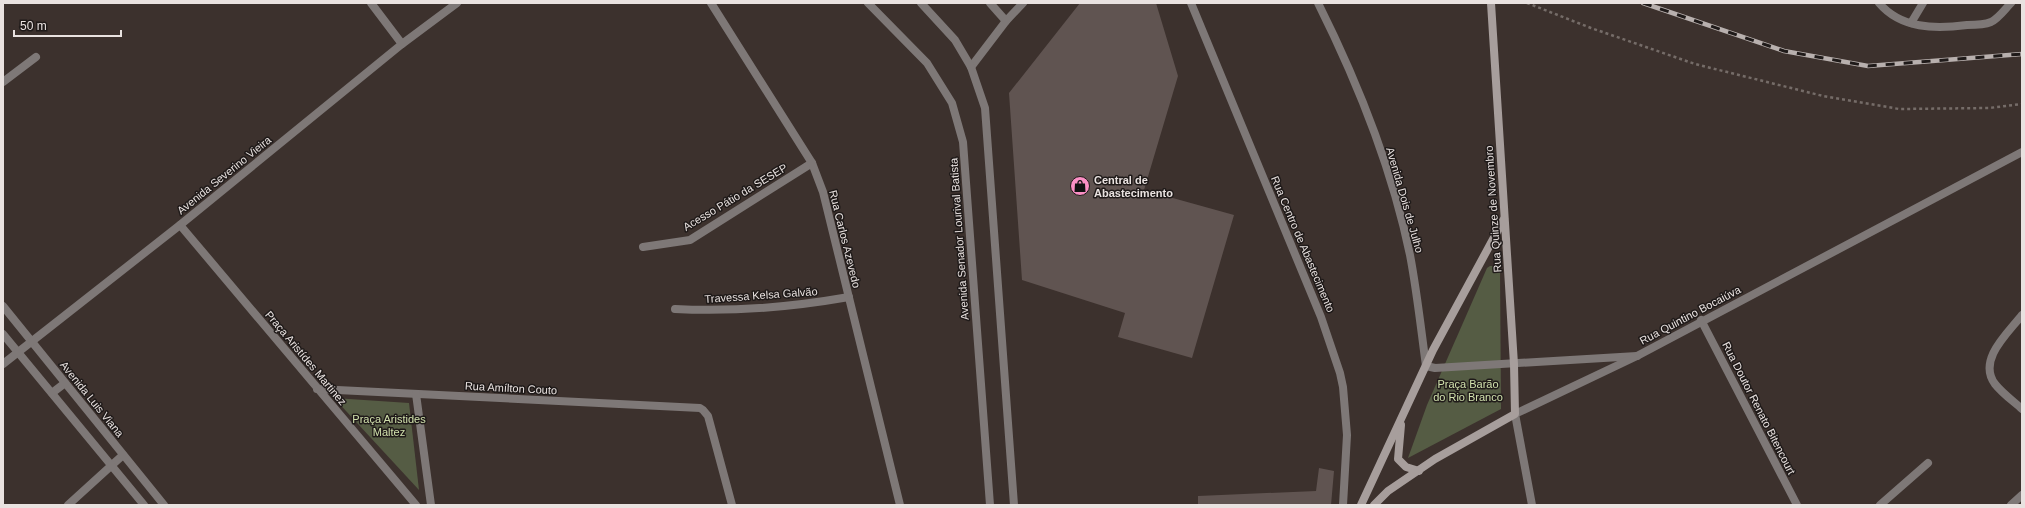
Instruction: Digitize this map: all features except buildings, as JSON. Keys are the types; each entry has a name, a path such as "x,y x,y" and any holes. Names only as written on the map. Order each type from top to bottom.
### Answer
{"main road":[{"name":"Rua Quinze de Novembro","path":"1491,3 1514,364 1515,414"},
{"path":"1361,505 1426,366 1504,218"},
{"name":"Rua Quintino Bocaiúva","path":"1374,505 1388,491 1515,414"},
{"path":"1402,418 1398,459 1406,467 1419,471"}],"street":[{"path":"371,3 402,44"},
{"name":"Avenida Severino Vieira","path":"3,364 180,225 402,44 458,3"},
{"name":"Rua Carlos Azevedo","path":"711,3 812,163 823,192 900,505"},
{"name":"Avenida Senador Lourival Batista","path":"868,3 927,63 952,103 963,142 990,505"},
{"path":"921,3 955,40 971,67 985,108 1014,505"},
{"path":"990,3 1006,21"},
{"path":"971,67 1006,21 1022,3"},
{"name":"Rua Centro de Abastecimento","path":"1191,3 1321,317 1340,373 1348,435 1343,505"},
{"name":"Avenida Dois de Julho","path":"1318,3 1334,34 1368,117 1388,173 1410,256 1426,366"},
{"path":"1879,3 1892,17 1911,23 1946,28 1983,24 1997,18 2011,3"},
{"path":"1911,23 1923,3"},
{"path":"3,82 36,57"},
{"name":"Rua Quintino Bocaiúva","path":"1515,414 1637,356 1701,320 2022,152"},
{"name":"Acesso Pátio da SESEP","path":"643,247 690,240 812,163"},
{"name":"Praça Aristídes Martinez","path":"180,225 416,505"},
{"name":"Travessa Kelsa Galvão","path":"675,309 714,311 802,305 849,297"},
{"name":"Avenida Luis Viana","path":"3,306 164,505"},
{"path":"2022,315 1994,352 1989,364 1990,377 1995,384 2022,409"},
{"name":"Rua Doutor Renato Bitencourt","path":"1701,320 1797,505"},
{"path":"3,334 144,505"},
{"path":"1426,366 1435,368 1637,356"},
{"path":"52,394 65,383"},
{"name":"Rua Amílton Couto","path":"317,389 696,408 703,410 708,416 732,505"},
{"path":"416,394 431,505"},
{"path":"1515,414 1532,505"},
{"path":"68,505 123,455"},
{"path":"1880,505 1928,463"},
{"path":"2011,505 2022,495"}],"path":[{"path":"1527,3 1591,28 1694,64 1823,96 1899,109 1989,108 2022,104"}],"green space":[{"name":"Praça Barão do Rio Branco","path":"1490,266 1500,268 1501,409 1408,458 1427,405 1487,268"},
{"name":"Praça Aristides Maltez","path":"334,398 409,403 419,490"}],"railway":[{"path":"1643,3 1784,51 1868,66 2022,54"}],"place":[{"name":"Central de Abastecimento","path":"1080,186"}]}
